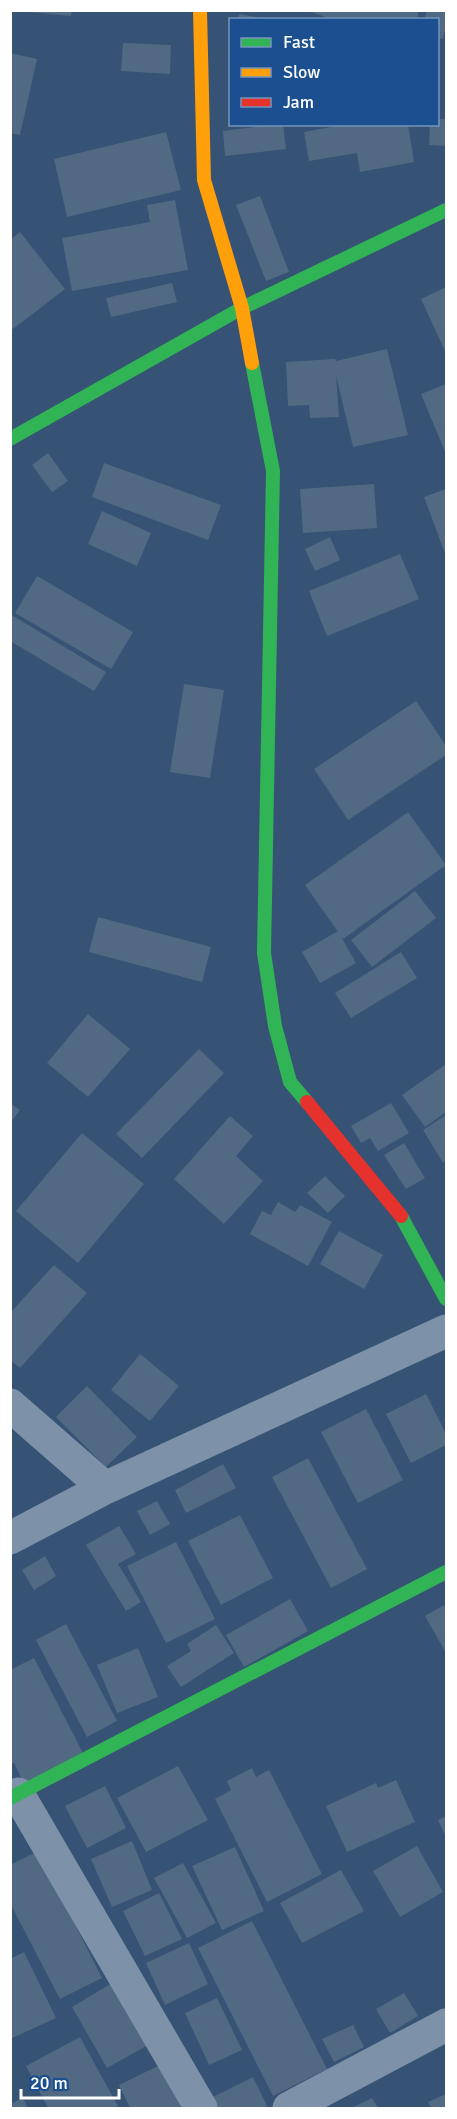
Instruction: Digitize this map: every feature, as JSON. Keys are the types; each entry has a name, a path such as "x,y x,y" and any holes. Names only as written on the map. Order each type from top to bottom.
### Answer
{"street":[{"path":"200,10 204,180 242,308 273,471 264,953 275,1026 290,1082 336,1134 403,1219 447,1299"},
{"path":"10,439 242,308 447,210"},
{"path":"10,1538 105,1488 447,1331"},
{"path":"10,1405 105,1488"},
{"path":"201,2109 14,1796 447,1572"},
{"path":"289,2109 447,2025"}],"building":[{"path":"29,10 72,10 71,16 29,12"},
{"path":"306,10 419,10 417,18 328,18"},
{"path":"427,10 446,10 443,39 439,38 439,18 425,18"},
{"path":"239,14 261,18 238,18"},
{"path":"123,43 171,45 170,74 121,71"},
{"path":"10,53 37,59 20,135 10,133"},
{"path":"439,119 446,119 446,146 429,145 430,126 439,126"},
{"path":"283,126 286,149 225,156 223,131"},
{"path":"336,126 408,126 414,162 360,172 357,153 309,161 304,132"},
{"path":"166,132 181,190 67,217 54,159"},
{"path":"260,196 289,272 266,281 236,205"},
{"path":"175,200 188,270 72,291 62,238 150,222 147,205"},
{"path":"20,232 65,289 13,329 10,326 10,240"},
{"path":"172,283 177,302 111,317 106,298"},
{"path":"446,287 446,353 421,299"},
{"path":"387,349 408,435 353,447 336,375 339,417 310,418 309,405 288,406 286,362 335,359 336,361"},
{"path":"446,384 446,454 421,394"},
{"path":"48,453 68,481 52,492 32,465"},
{"path":"104,463 221,505 208,540 92,497"},
{"path":"374,484 377,528 303,533 300,489"},
{"path":"446,489 446,556 424,497"},
{"path":"102,511 151,533 137,566 88,544"},
{"path":"330,537 340,560 315,571 305,549"},
{"path":"400,554 419,599 327,636 309,591"},
{"path":"37,576 133,632 111,669 15,613"},
{"path":"10,614 106,672 94,691 10,641"},
{"path":"184,684 224,690 210,778 170,772"},
{"path":"416,701 446,746 446,755 348,820 314,769"},
{"path":"408,812 446,865 343,939 305,885"},
{"path":"415,891 436,918 372,967 351,940"},
{"path":"98,917 211,947 202,982 89,952"},
{"path":"338,931 356,963 320,983 302,952"},
{"path":"401,952 417,978 351,1018 335,993"},
{"path":"88,1014 130,1049 88,1097 47,1063"},
{"path":"199,1049 224,1073 142,1158 116,1134"},
{"path":"446,1064 446,1112 425,1127 402,1095"},
{"path":"10,1103 20,1110 10,1123"},
{"path":"391,1103 409,1133 378,1151 370,1138 361,1143 351,1126"},
{"path":"446,1115 446,1161 443,1163 423,1130"},
{"path":"230,1116 253,1136 236,1156 263,1181 224,1224 174,1179"},
{"path":"82,1133 144,1184 78,1263 16,1211"},
{"path":"404,1143 425,1178 406,1189 384,1155"},
{"path":"325,1176 345,1196 328,1213 307,1193"},
{"path":"278,1202 295,1212 300,1205 332,1222 308,1266 250,1234 262,1211 271,1215"},
{"path":"339,1231 383,1255 364,1289 320,1264"},
{"path":"54,1265 87,1293 20,1368 10,1360 10,1313"},
{"path":"140,1354 179,1386 150,1421 111,1390"},
{"path":"87,1386 137,1437 106,1467 56,1417"},
{"path":"426,1394 446,1434 446,1445 411,1463 386,1414"},
{"path":"366,1409 403,1480 358,1503 321,1432"},
{"path":"308,1458 367,1569 331,1588 272,1477"},
{"path":"223,1464 236,1488 186,1513 175,1490"},
{"path":"157,1501 170,1524 150,1535 137,1511"},
{"path":"240,1515 273,1578 221,1605 188,1541"},
{"path":"119,1526 136,1554 118,1564 141,1602 126,1611 86,1545"},
{"path":"176,1542 215,1619 166,1643 127,1566"},
{"path":"45,1556 56,1576 34,1590 22,1570"},
{"path":"290,1599 308,1631 244,1667 226,1635"},
{"path":"444,1605 446,1609 446,1653 425,1616"},
{"path":"66,1624 117,1721 87,1737 36,1640"},
{"path":"216,1625 234,1653 181,1687 167,1666 191,1651 187,1644"},
{"path":"138,1648 158,1697 117,1713 97,1665"},
{"path":"34,1658 84,1755 24,1784 14,1763 10,1764 10,1670"},
{"path":"178,1766 208,1820 146,1852 117,1798"},
{"path":"252,1768 256,1777 269,1770 322,1874 267,1902 215,1799 231,1790 227,1781"},
{"path":"396,1780 415,1822 347,1852 326,1806 376,1783 378,1788"},
{"path":"105,1786 126,1828 87,1848 65,1806"},
{"path":"446,1816 446,1837 438,1820"},
{"path":"132,1841 152,1890 112,1907 91,1859"},
{"path":"417,1846 443,1892 400,1917 373,1871"},
{"path":"235,1847 264,1911 222,1930 192,1866"},
{"path":"38,1851 102,1978 60,1999 10,1903 10,1865"},
{"path":"183,1863 216,1923 187,1938 154,1878"},
{"path":"341,1870 364,1911 302,1943 280,1903"},
{"path":"159,1893 182,1939 145,1956 123,1911"},
{"path":"252,1921 327,2069 273,2096 198,1948"},
{"path":"189,1943 208,1984 165,2005 146,1963"},
{"path":"24,1952 56,2018 10,2039 10,1959"},
{"path":"112,1983 148,2045 107,2068 72,2007"},
{"path":"404,1993 418,2016 390,2033 376,2009"},
{"path":"217,1998 242,2050 209,2065 185,2013"},
{"path":"353,2025 364,2047 334,2062 322,2039"},
{"path":"80,2037 119,2108 48,2108 26,2066"},
{"path":"160,2065 182,2108 130,2108 119,2085"},
{"path":"253,2077 267,2106 262,2108 216,2108 211,2098"},
{"path":"446,2094 446,2108 431,2108 428,2102"},
{"path":"23,2098 28,2108 10,2108 10,2104"},
{"path":"372,2098 378,2108 351,2108"}],"traffic: fast":[{"path":"10,439 242,308 446,210"},
{"path":"252,363 273,471 264,953 275,1026 290,1082 307,1102"},
{"path":"401,1216 446,1299"},
{"path":"10,1798 446,1572"}],"traffic: slow":[{"path":"200,10 204,180 242,308 252,363"}],"traffic: jam":[{"path":"307,1102 401,1216"}]}
